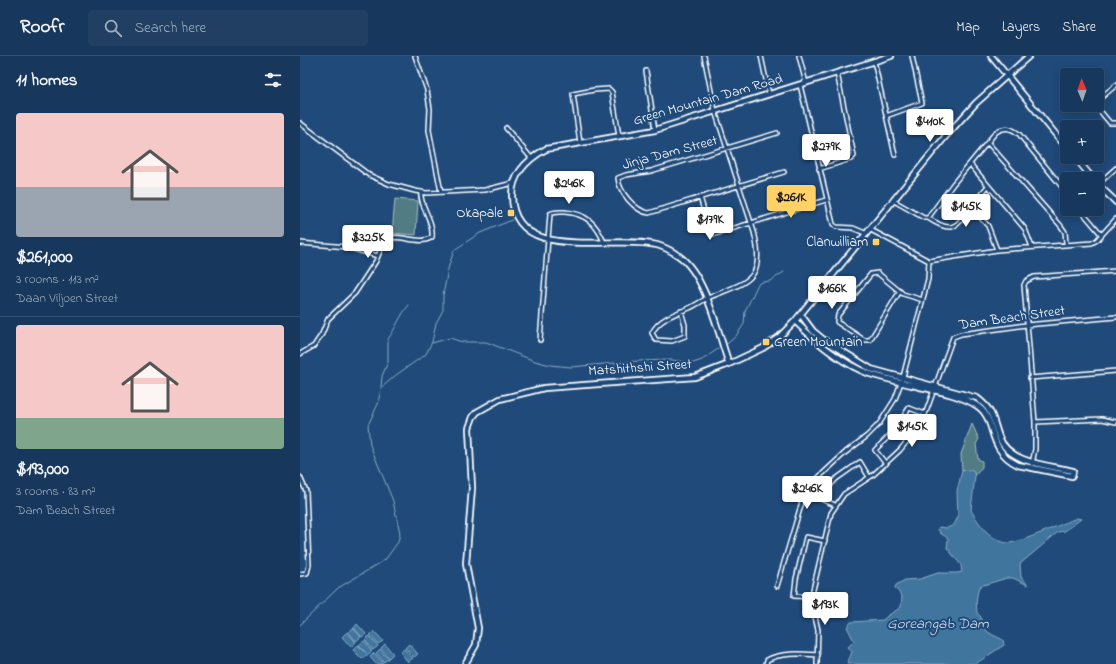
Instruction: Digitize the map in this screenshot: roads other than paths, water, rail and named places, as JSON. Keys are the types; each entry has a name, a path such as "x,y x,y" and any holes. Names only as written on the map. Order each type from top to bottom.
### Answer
{"street":[{"path":"415,56 427,90 430,109 429,130 440,192"},
{"path":"681,311 685,325 685,336 672,340 656,340 652,333 654,328 660,322 681,311 697,305 706,298 743,285 753,273 759,251 752,224 715,111 704,56"},
{"path":"761,56 770,94"},
{"path":"800,56 806,83"},
{"name":"Green Mountain Dam Road","path":"513,183 521,169 532,159 546,150 655,130 891,56"},
{"path":"886,116 922,103 912,56"},
{"path":"991,56 1060,139"},
{"name":"Matshithshi Street","path":"465,664 476,645 478,628 466,564 472,488 469,428 473,417 477,412 500,400 544,388 577,384 688,378 729,364 763,348 796,322 969,110 1028,56"},
{"path":"874,61 895,155"},
{"path":"646,72 655,130"},
{"path":"819,169 851,160 854,156 837,73"},
{"path":"800,85 826,200 833,224 836,227 853,228 867,234"},
{"path":"1104,95 1116,85"},
{"path":"580,143 572,94 594,90 609,88 612,92 619,136"},
{"path":"1101,112 1110,123 1116,123"},
{"path":"300,123 369,174 389,184 421,192 440,192 485,190 513,183 512,201 518,217 530,232 548,240 557,242 648,244 656,245 672,252 689,265 700,281 729,364"},
{"path":"506,128 532,159"},
{"path":"928,218 996,132 1002,129 1014,130 1019,134 1060,184"},
{"path":"728,149 777,133"},
{"path":"988,143 1061,226 1065,232 1066,243"},
{"name":"Jinja Dam Street","path":"728,149 651,171 626,175 618,178 618,185 625,196 644,213 654,212 784,172"},
{"path":"970,164 1025,229 1032,247"},
{"path":"1081,164 1087,172"},
{"path":"1104,178 1116,168"},
{"path":"894,201 924,218 928,218 943,226 954,226 962,220 970,207 988,186"},
{"path":"1104,191 1116,202"},
{"path":"300,354 314,346 322,334 328,320 355,293 378,256 386,239 397,238 425,240 432,237 429,216 420,197 421,192"},
{"path":"700,198 712,234 719,234 826,200"},
{"path":"970,207 988,226 997,250"},
{"path":"540,340 550,214 554,212 564,212 583,215 600,233 604,242"},
{"path":"1086,216 1101,234"},
{"path":"871,230 929,261 997,250 1092,242 1097,240 1116,219"},
{"path":"300,243 347,247 378,256"},
{"path":"777,586 800,509 808,491 817,479 878,424 895,399 902,382 923,300 928,279 929,261"},
{"path":"1031,467 1035,449 1035,422 1026,325 1024,285 1026,280 1034,277 1116,271"},
{"path":"900,292 870,340 864,340 837,322 838,315 871,274 878,273 900,292 923,300"},
{"path":"796,322 813,339 858,368 902,382 935,388 977,398 984,403 994,415 998,435 1004,446 1015,456 1033,462 1073,471 1072,476 1012,462 995,444 990,424 982,410 970,402 935,388 871,368 859,362 824,340 813,331 801,314"},
{"name":"Dam Beach Street","path":"811,597 831,513 835,505 844,494 886,464 911,437 925,414 951,340 957,335 1026,325 1116,317"},
{"path":"1030,378 1116,371"},
{"path":"886,464 875,450 894,431 908,408 925,414"},
{"path":"1035,422 1102,418 1116,422"},
{"path":"835,505 819,498 836,479 860,462 869,477"},
{"path":"300,478 306,491 309,568 307,573 300,574"},
{"path":"817,664 818,630 811,597 794,596 796,579 806,537 824,541"},
{"path":"766,664 768,660 773,657 788,655 818,655"}],"water":[{"name":"Goreangab Dam","path":"973,470 975,476 971,510 986,531 995,539 1007,543 1013,542 1041,533 1077,518 1081,519 1065,531 1058,532 1020,564 1021,577 1028,585 1013,578 1007,578 980,586 976,606 977,613 981,617 982,626 991,634 1003,640 1004,645 975,664 847,664 852,652 848,647 854,641 847,627 851,622 883,620 901,607 902,596 895,588 896,585 905,580 920,579 938,573 962,572 961,565 947,548 948,538 940,533 938,529 939,527 947,528 954,525 958,517 957,491 962,471"},
{"path":"357,624 366,634 362,637 354,628"},
{"path":"353,628 361,637 356,641 348,632"},
{"path":"374,631 383,641 378,644 370,635"},
{"path":"347,632 356,642 351,647 342,637"},
{"path":"369,636 378,646 373,650 365,640"},
{"path":"364,641 372,651 362,659 353,650 358,645 366,653 359,645"},
{"path":"385,644 393,654 389,658 381,648"},
{"path":"409,644 418,654 414,657 405,648"},
{"path":"380,649 388,659 384,662 376,653"},
{"path":"404,649 413,658 408,662 400,652"},
{"path":"374,653 383,663 382,664 376,664 370,657"}],"waterway":[{"path":"300,625 338,588 385,560 398,542 400,533 393,501 370,445 368,425 378,404 381,388 396,375 426,354 432,342 436,323 443,310 443,295 448,269 454,250 480,233 512,220"},
{"path":"727,344 736,336 744,324 745,311 758,284 770,281 784,272"},
{"path":"381,388 382,376 388,362 388,339 409,305"},
{"path":"432,343 450,338 462,342 486,342 535,361 550,365 571,367 637,361 672,360 693,363 702,360 718,349"}],"place":[{"name":"Okapale","path":"511,213"},
{"name":"Clanwilliam","path":"876,242"},
{"name":"Green Mountain","path":"766,342"}]}
